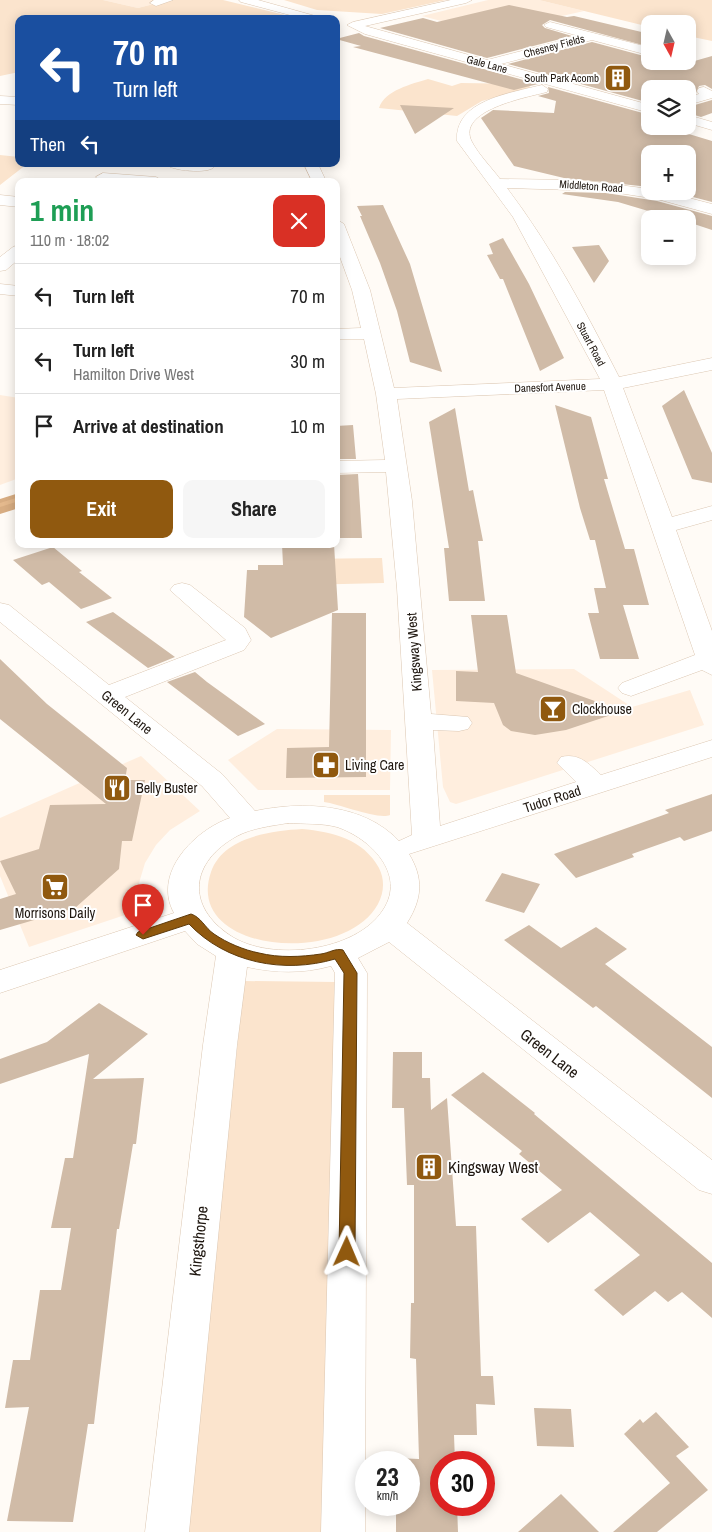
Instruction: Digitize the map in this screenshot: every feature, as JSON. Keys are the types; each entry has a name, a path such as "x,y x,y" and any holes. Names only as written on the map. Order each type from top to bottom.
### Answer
{"street":[{"path":"245,0 304,15"},
{"path":"340,22 354,25 466,0"},
{"name":"Gale Lane","path":"354,25 368,32 641,107"},
{"name":"Chesney Fields","path":"550,25 641,49"},
{"name":"Chesney Fields","path":"487,64 593,36"},
{"name":"Stuart Road","path":"542,89 488,105 475,112 463,125 464,141 498,184 554,274 611,384 664,526 711,664"},
{"path":"696,99 709,95 704,91"},
{"path":"0,100 15,101"},
{"path":"696,121 712,126"},
{"path":"102,178 115,167"},
{"name":"Middleton Road","path":"498,184 577,183 607,185 655,192 712,209"},
{"path":"0,200 15,202"},
{"name":"Kingsway West","path":"340,244 343,259 372,333 386,394 396,466 416,660 427,839"},
{"path":"0,289 15,291"},
{"path":"340,334 372,333"},
{"name":"Danesfort Avenue","path":"386,394 611,384 712,364"},
{"path":"340,467 396,466"},
{"path":"664,526 712,513"},
{"path":"106,695 235,645 239,640 236,634 182,590"},
{"name":"Green Lane","path":"0,610 212,780 248,821"},
{"path":"632,688 711,664"},
{"path":"419,722 459,723"},
{"name":"Tudor Road","path":"393,850 712,748"},
{"path":"571,763 596,785"},
{"path":"288,814 319,815 348,822 374,834 393,850 403,868 406,888 402,907 388,925 371,939 338,954 321,958 291,961 261,958 233,950 208,937 191,918 182,894 186,870 201,848 225,830 248,821 288,814"},
{"path":"0,982 191,918"},
{"name":"Green Lane","path":"388,925 712,1180"},
{"name":"Kingsthorpe","path":"167,1532 220,1045 233,950"},
{"path":"338,954 350,973 343,1532"}],"shaded area":[{"path":"0,0 103,0 138,8 169,0 223,0 285,15 15,15 15,73 0,76"},
{"path":"103,0 169,0 138,8"},
{"path":"284,0 446,0 382,14 317,10"},
{"path":"488,0 539,0 584,11 487,33 422,16"},
{"path":"539,0 712,0 712,41 696,38 696,15 641,15 641,25"},
{"path":"428,79 452,86 461,83 529,84 530,88 482,101 457,116 379,108 382,102 393,92"},
{"path":"0,155 15,157 15,167 23,167 0,185"},
{"path":"0,395 15,397 15,479 0,485"},
{"path":"15,494 15,509 0,514 0,499"},
{"path":"382,558 384,583 302,585 302,559"},
{"path":"574,669 632,707 690,690 704,725 456,804 450,802 443,787 432,670"},
{"path":"277,729 391,730 390,790 258,790 228,760"},
{"path":"141,756 200,811 170,830 156,845 145,863 139,883 140,910 29,947 0,876 0,818"},
{"path":"324,795 390,795 390,815 368,814 324,802"},
{"path":"302,829 336,835 356,844 365,850 379,868 383,882 382,895 378,904 360,924 334,937 303,943 271,942 243,934 220,920 209,899 211,872 217,860 226,851 249,838 262,834"},
{"path":"244,981 336,982 323,1532 187,1532"}],"building":[{"path":"509,5 567,17 574,16 641,32 641,45 550,20 542,25 545,28 572,36 487,58 380,28 423,18 437,22"},
{"path":"359,33 364,36 538,84 514,90 353,47 361,46 340,40 340,38"},
{"path":"592,42 641,55 641,70 696,70 696,61 712,56 712,89 705,85 699,86 696,93 696,80 641,80 641,101 508,64"},
{"path":"548,87 641,113 641,135 692,135 712,141 712,202 696,198 696,145 641,145 641,186 564,178 514,166 481,118 493,110 554,113 556,101 538,96 549,93"},
{"path":"712,100 712,113 701,117 696,115 696,105"},
{"path":"400,105 454,108 415,134"},
{"path":"565,192 606,193 657,201 690,210 645,210 618,202 562,194"},
{"path":"383,205 410,264 442,372 410,362 397,311 357,206"},
{"path":"696,212 712,216 712,230 696,225"},
{"path":"503,238 529,284 564,358 540,371 503,279 500,279 487,255 493,254 489,244"},
{"path":"599,245 609,261 594,283 572,247"},
{"path":"684,390 712,453 712,483 692,479 662,406"},
{"path":"555,405 591,417 608,479 604,479 625,549 634,549 649,605 623,605 639,659 600,659 588,613 599,613 594,588 606,588 595,540 590,540 580,508"},
{"path":"455,408 469,491 473,490 483,541 478,541 485,601 449,601 444,548 449,548 429,422"},
{"path":"353,425 356,459 340,459 340,426"},
{"path":"358,474 362,538 340,538 340,475"},
{"path":"54,548 82,571 79,572 112,598 81,609 49,582 42,585 13,560"},
{"path":"282,548 334,548 338,610 271,638 244,617 247,570 258,570 258,565 283,565"},
{"path":"113,612 175,657 148,668 86,622"},
{"path":"332,613 366,613 366,777 286,778 287,748 329,747"},
{"path":"471,615 507,615 516,673 623,711 566,730 535,735 511,731 503,725 494,703 456,701 456,671 478,672"},
{"path":"0,659 47,704 127,768 125,780 145,780 132,841 122,841 119,869 75,908 0,930 0,899 16,894 0,861 39,849 50,805 106,804 0,719"},
{"path":"195,672 265,724 238,736 167,682"},
{"path":"712,794 712,831 684,841 680,837 632,854 634,857 576,878 554,854 669,813 665,810"},
{"path":"502,873 540,884 524,913 485,901"},
{"path":"529,925 561,948 596,927 627,949 605,964 712,1047 712,1098 596,1006 593,1008 504,940"},
{"path":"99,1003 148,1034 93,1079 144,1078 136,1144 133,1144 119,1229 117,1229 94,1424 88,1424 73,1522 7,1521 29,1407 5,1408 13,1360 30,1360 40,1290 61,1290 71,1228 51,1228 65,1158 73,1158 89,1054 0,1084 0,1059 47,1042"},
{"path":"393,1052 422,1052 422,1078 430,1078 431,1110 447,1098 456,1226 476,1226 481,1376 493,1376 495,1405 476,1404 477,1435 454,1435 455,1451 430,1451 430,1516 457,1516 458,1532 396,1532 396,1516 420,1516 420,1451 416,1359 410,1358 411,1303 414,1303 414,1185 407,1185 404,1108 392,1108"},
{"path":"483,1072 535,1113 712,1263 712,1318 682,1292 668,1302 655,1291 623,1316 594,1290 640,1255 590,1212 548,1243 521,1219 562,1190 519,1154 522,1151 451,1095"},
{"path":"534,1408 571,1409 574,1447 537,1446"},
{"path":"656,1412 689,1447 676,1456 708,1490 657,1532 613,1532 670,1483 624,1434 640,1419 643,1423"},
{"path":"561,1494 599,1532 518,1532"}],"waterway":[{"path":"0,505 15,500"}],"place":[{"name":"South Park Acomb","path":"618,78"},
{"name":"Clockhouse","path":"553,709"},
{"name":"Living Care","path":"326,765"},
{"name":"Belly Buster","path":"117,788"},
{"name":"Morrisons Daily","path":"55,887"},
{"name":"Kingsway West","path":"429,1167"}],"route":[{"path":"143,935 191,918 208,937 233,950 261,958 291,961 338,954 350,973 347,1252"}]}
